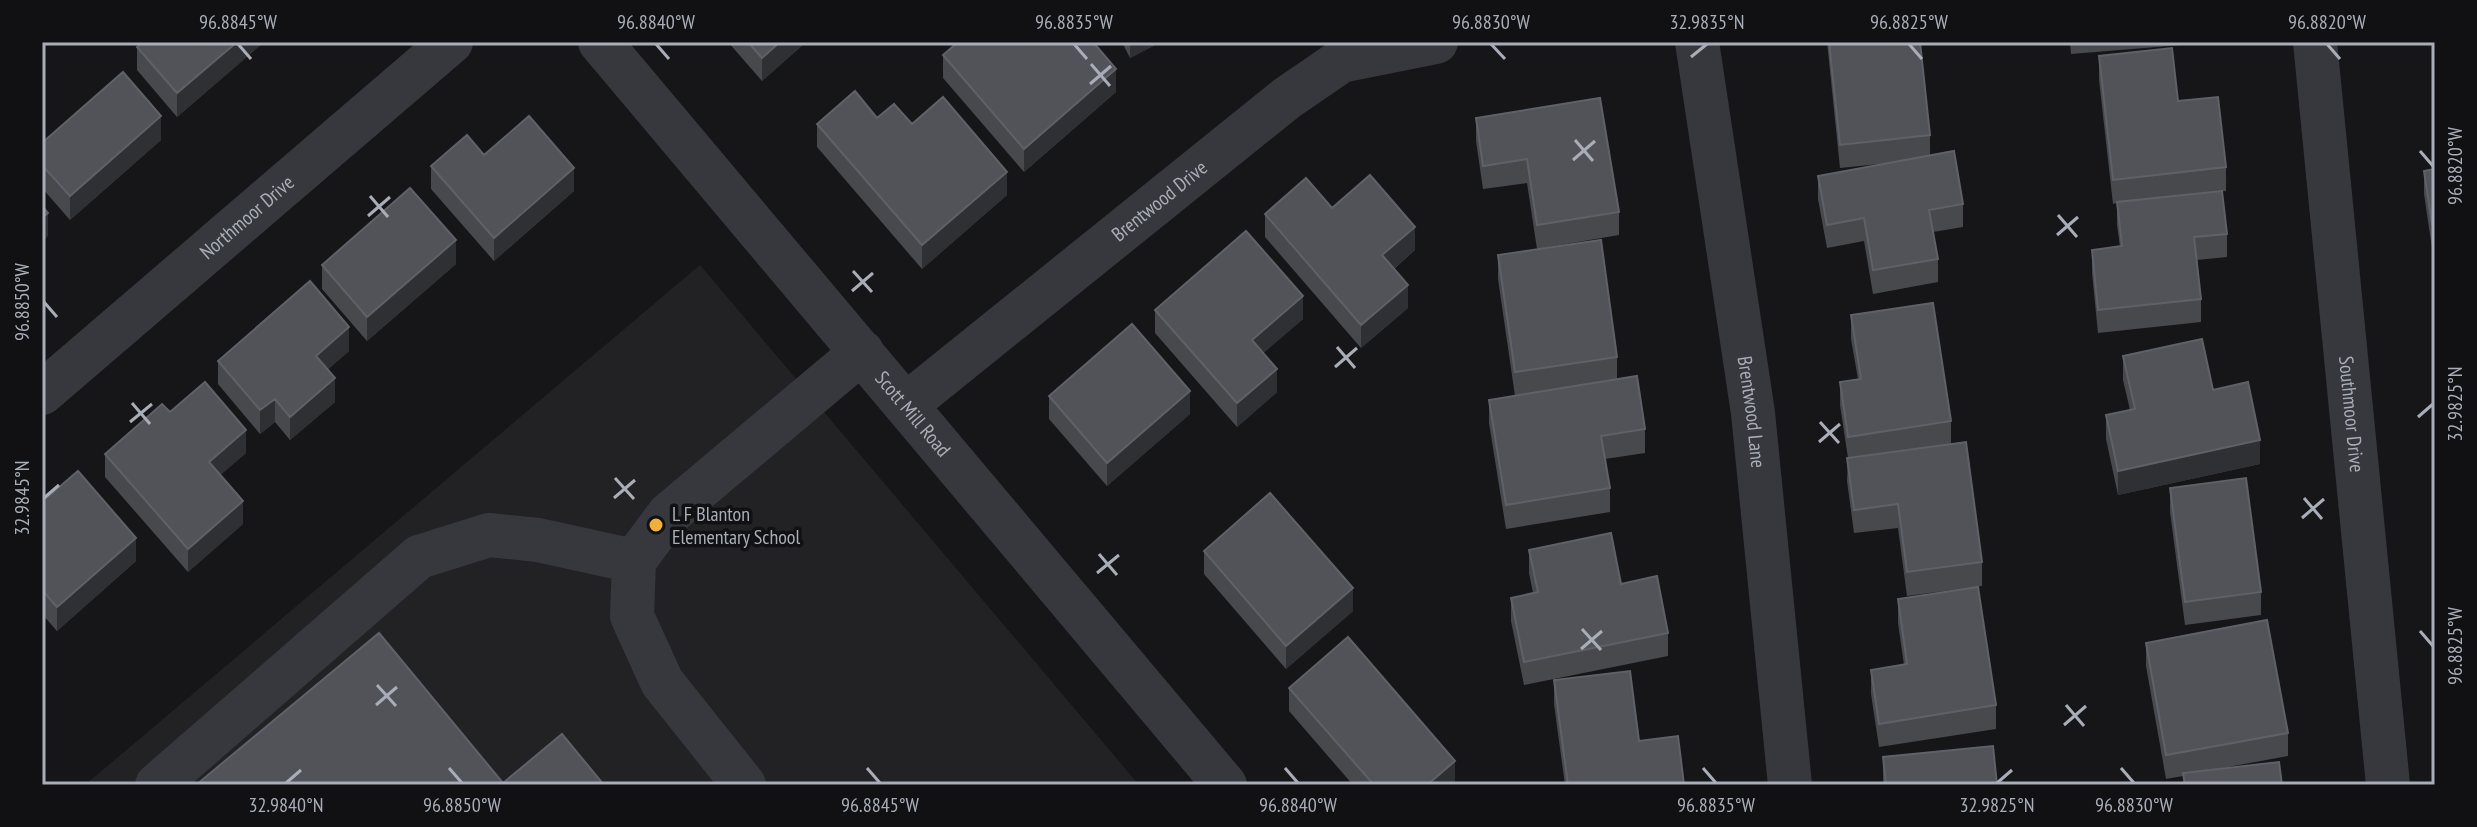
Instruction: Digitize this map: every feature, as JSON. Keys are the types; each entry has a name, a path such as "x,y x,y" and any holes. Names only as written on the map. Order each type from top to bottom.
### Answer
{"street":[{"name":"Northmoor Drive","path":"42,393 451,42"},
{"name":"Scott Mill Road","path":"600,42 1225,785"},
{"name":"Brentwood Drive","path":"907,404 1297,90 1341,61 1436,42"},
{"name":"Brentwood Lane","path":"1697,42 1753,413 1790,785"},
{"name":"Southmoor Drive","path":"2315,42 2388,785"},
{"path":"744,785 662,682 632,616 634,561 669,514 862,352"},
{"path":"157,785 419,557 489,535 538,540 634,561"}],"shaded area":[{"name":"L F Blanton Elementary School","path":"700,265 1139,785 85,785"}],"building":[{"path":"142,42 237,42 177,93 137,47"},
{"path":"748,42 780,42 762,58"},
{"path":"958,42 1093,42 1116,69 1024,149 943,55"},
{"path":"1829,42 1920,42 1930,135 1840,145"},
{"path":"2172,48 2178,101 2218,97 2226,167 2113,180 2099,56"},
{"path":"123,72 161,116 70,196 42,165 42,143"},
{"path":"855,91 877,118 894,104 912,124 943,97 1007,172 922,245 817,124"},
{"path":"1600,98 1619,212 1537,225 1527,159 1483,166 1476,118"},
{"path":"529,116 574,168 494,238 431,166 467,135 484,155"},
{"path":"1954,151 1963,204 1929,210 1938,259 1873,270 1864,218 1827,225 1818,176"},
{"path":"2435,169 2435,224 2432,224 2424,171"},
{"path":"1370,175 1415,227 1382,255 1408,285 1361,325 1265,214 1306,178 1332,208"},
{"path":"410,188 456,240 367,317 322,265"},
{"path":"2222,191 2227,234 2194,237 2201,299 2098,310 2092,250 2122,246 2117,202"},
{"path":"1246,231 1303,296 1252,340 1277,369 1237,403 1155,310"},
{"path":"1601,240 1617,357 1515,372 1498,255"},
{"path":"310,281 349,327 316,356 335,378 290,417 275,399 260,410 218,361"},
{"path":"1933,303 1951,421 1848,437 1840,382 1861,379 1851,315"},
{"path":"1132,324 1190,391 1107,463 1049,396"},
{"path":"2202,339 2213,390 2248,382 2260,440 2118,471 2106,415 2135,409 2123,356"},
{"path":"1637,376 1645,429 1601,436 1610,488 1506,505 1489,400"},
{"path":"205,382 246,430 209,462 243,501 188,549 105,454 162,404 170,412"},
{"path":"1966,442 1982,562 1907,572 1898,504 1854,510 1847,458"},
{"path":"78,471 136,538 57,607 42,590 42,502"},
{"path":"2246,478 2261,592 2185,602 2170,488"},
{"path":"1270,493 1353,588 1286,646 1204,551"},
{"path":"1611,533 1621,584 1657,576 1668,633 1524,662 1511,598 1538,592 1529,550"},
{"path":"1978,587 1996,705 1879,724 1871,670 1907,664 1898,599"},
{"path":"2267,620 2288,733 2166,755 2146,643"},
{"path":"379,633 503,783 562,734 604,785 196,785"},
{"path":"1348,637 1455,761 1427,785 1374,785 1289,688"},
{"path":"1630,671 1639,741 1678,736 1684,785 1568,785 1554,680"},
{"path":"1993,746 1997,785 1886,785 1883,757"},
{"path":"2279,762 2282,785 2185,785 2183,773"}],"place":[{"name":"L F Blanton Elementary School","path":"656,525"}]}
